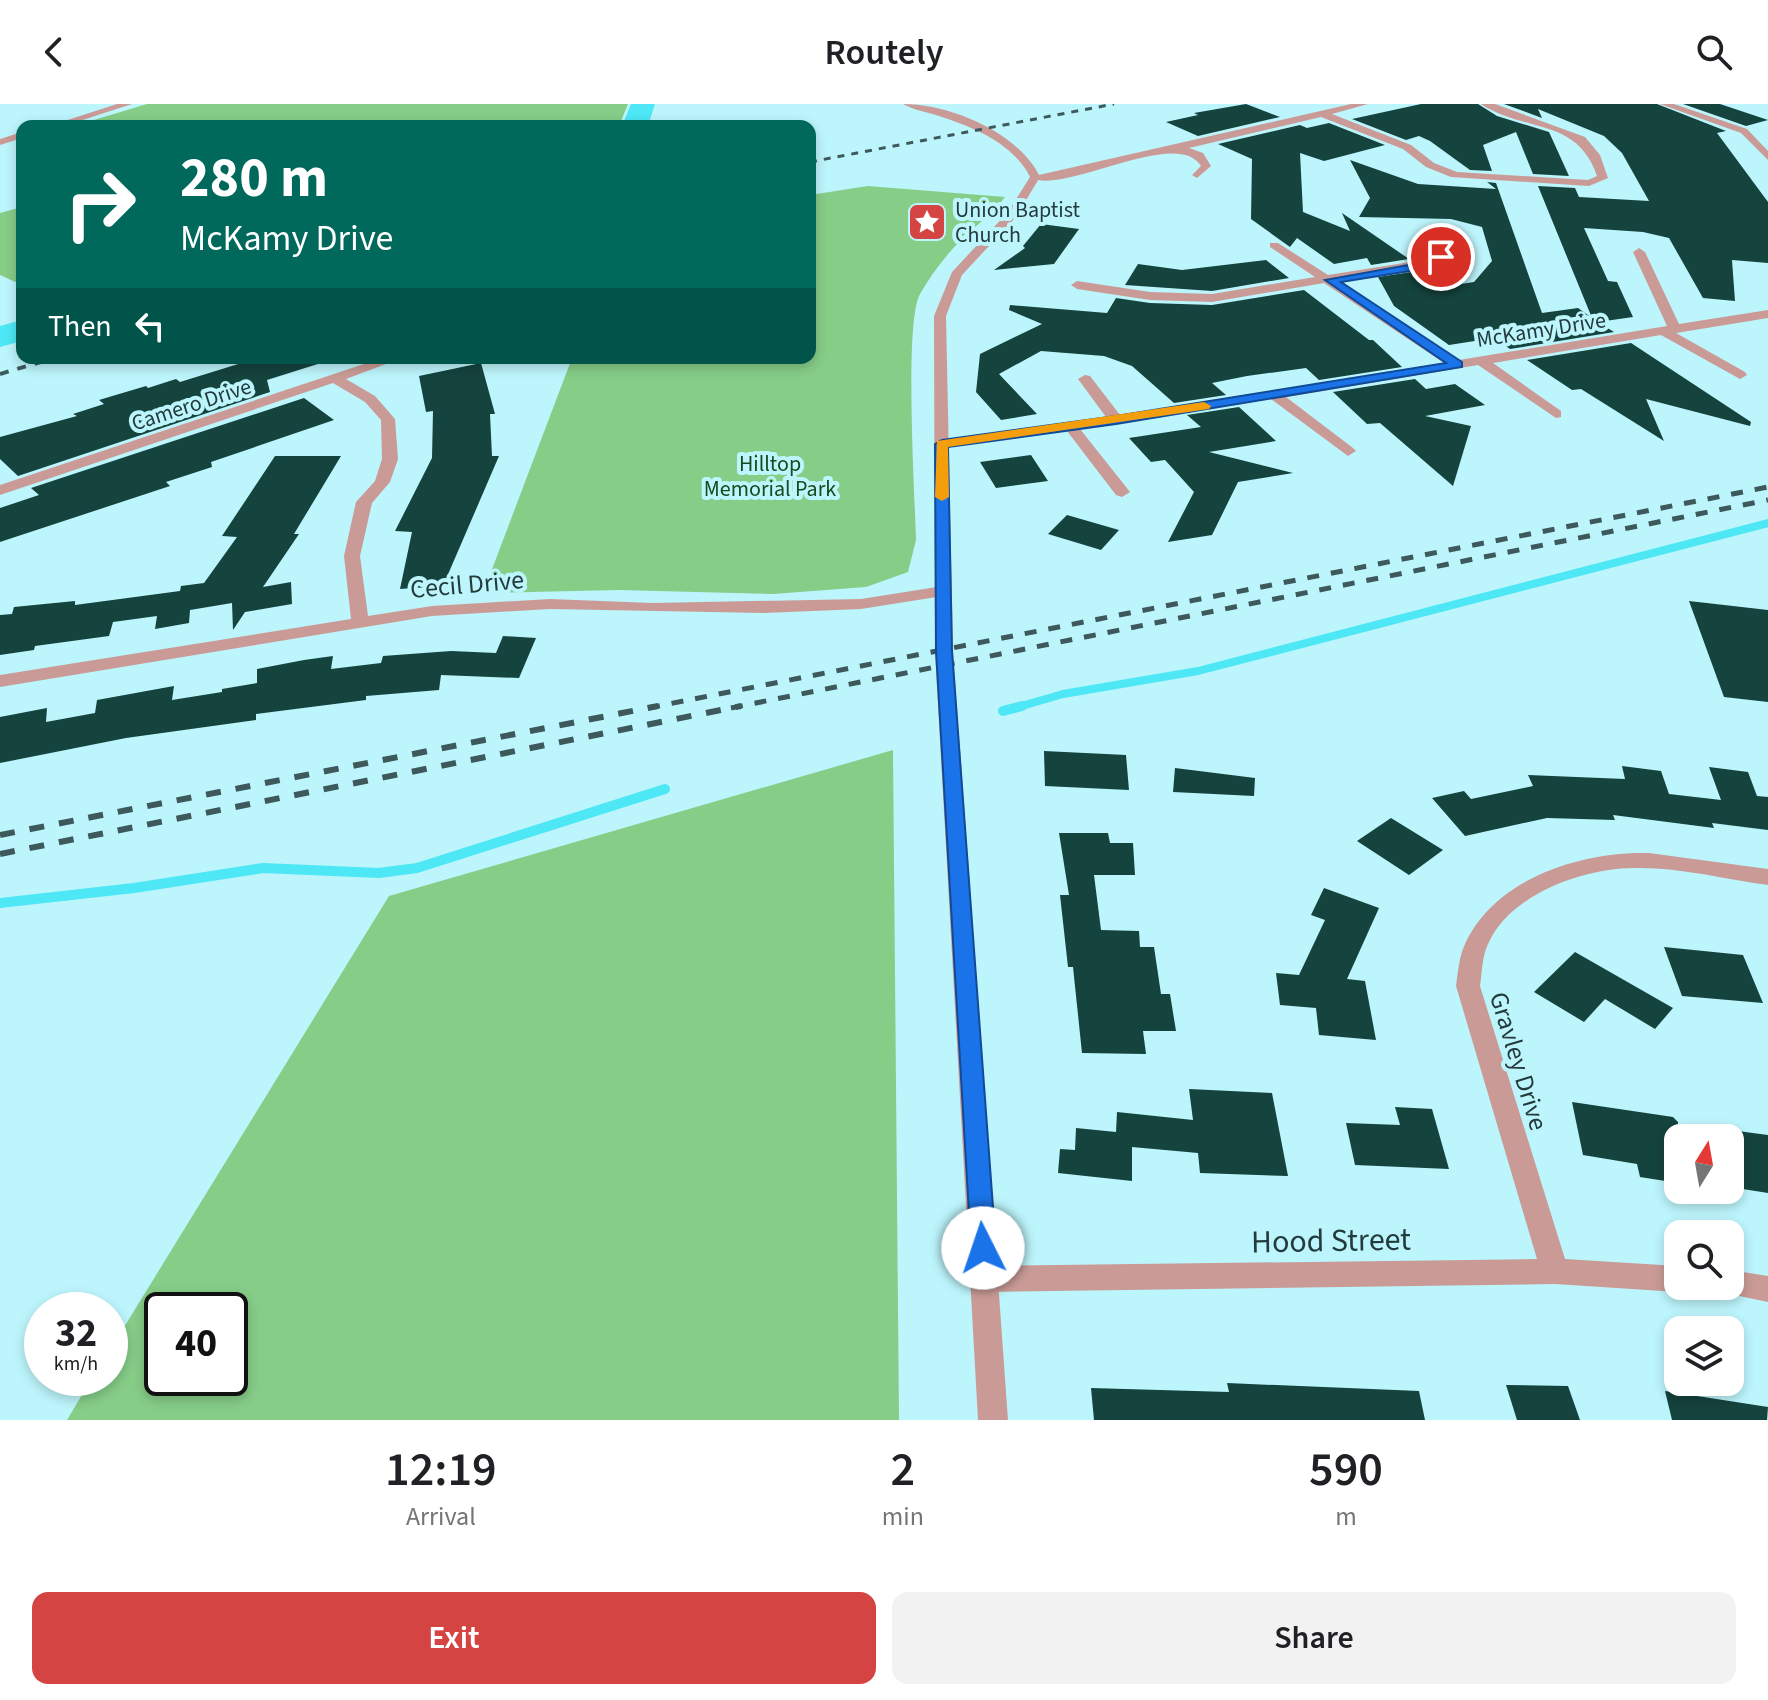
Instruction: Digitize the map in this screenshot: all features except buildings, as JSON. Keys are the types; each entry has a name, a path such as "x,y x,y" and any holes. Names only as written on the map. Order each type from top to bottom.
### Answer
{"street":[{"path":"74,120 127,104"},
{"path":"908,104 943,114 1010,146 1030,164 1035,177 1029,197 962,267 948,289 940,316 944,651 993,1420"},
{"path":"1035,177 1363,104"},
{"path":"1320,113 1407,147 1430,165 1455,175 1579,183 1603,178 1595,155 1581,139 1486,104"},
{"path":"1665,104 1744,131 1768,157"},
{"path":"1176,147 1199,155 1206,166 1197,175"},
{"path":"1077,285 1150,296 1212,298 1432,262 1441,257 1442,235"},
{"path":"1274,245 1457,365"},
{"path":"1639,252 1669,330 1740,375"},
{"name":"McKamy Drive","path":"942,444 1275,395 1768,314"},
{"path":"1481,361 1556,414"},
{"name":"Camero Drive","path":"0,490 378,364"},
{"path":"336,379 370,399 388,419 390,459 382,482 364,502 352,556 360,622"},
{"path":"1085,379 1116,420"},
{"path":"1275,395 1348,451"},
{"path":"1071,427 1122,492"},
{"name":"Cecil Drive","path":"0,681 360,622 489,606 550,604 764,608 861,604 943,591"},
{"name":"Gravley Drive","path":"1555,1271 1468,986 1477,943 1499,912 1529,891 1573,870 1632,860 1768,877"},
{"name":"Hood Street","path":"985,1279 1555,1271 1664,1278"},
{"path":"1744,1285 1768,1289"}],"green space":[{"path":"147,104 628,104 621,120 94,120"},
{"name":"Hilltop Memorial Park","path":"868,186 1005,197 944,259 920,294 915,311 911,373 916,540 908,572 866,587 773,594 619,590 483,593 570,364 816,364 816,194"},
{"path":"16,209 16,282 0,275 0,213"},
{"path":"893,750 899,1420 67,1420 81,1396 128,1396 128,1321 144,1295 144,1396 248,1396 248,1292 146,1292 389,896"}],"waterway":[{"path":"637,120 643,104"},
{"path":"0,337 16,332"},
{"path":"1021,706 1063,694 1198,671 1768,523"},
{"path":"1003,711 1021,706"},
{"path":"1015,708 1021,706"},
{"path":"0,903 134,888 263,868 379,873 417,868 665,789"}],"railway":[{"path":"816,161 1114,104"},
{"path":"0,374 34,364"},
{"path":"648,708 1768,487"},
{"path":"734,707 1768,500"},
{"path":"0,835 658,706"},
{"path":"734,707 741,706"},
{"path":"0,854 734,707"}],"slow traffic":[{"path":"942,497 942,444 1204,406"}],"place":[{"name":"Union Baptist Church","path":"927,222"}],"route":[{"path":"983,1248 944,651 942,444 1116,420 1457,365 1330,280 1416,267 1441,257"}]}
